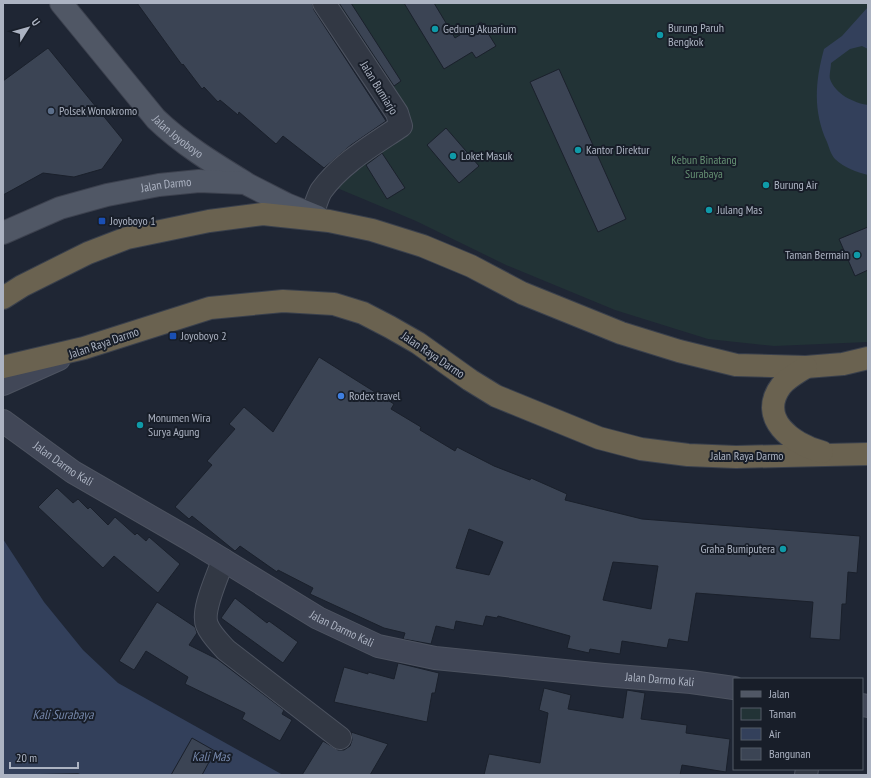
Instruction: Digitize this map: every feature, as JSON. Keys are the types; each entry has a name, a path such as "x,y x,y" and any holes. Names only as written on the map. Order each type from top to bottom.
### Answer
{"highway":[{"path":"3,298 22,286 88,253 128,238 209,220 262,214 321,218 372,230 423,246 471,266 522,293 573,314 621,333 679,351 736,365 806,367 844,364 868,358"},
{"name":"Jalan Raya Darmo","path":"84,348 210,308 283,301 334,304 363,313 390,327 418,343 470,380 496,396 599,438 641,449 688,455 736,457 868,454"},
{"path":"3,367 84,348"},
{"path":"806,367 782,384 774,398 774,415 783,430 793,440 811,449 834,455"}],"main road":[{"name":"Jalan Joyoboyo","path":"61,3 132,91 161,124 191,149 245,183"},
{"name":"Jalan Darmo","path":"3,233 60,208 159,185 199,181 245,183 321,218"},
{"name":"Jalan Raya Darmo","path":"3,384 84,348"},
{"name":"Jalan Darmo Kali","path":"3,421 73,472 318,618 378,646 435,658 691,682 733,688"}],"street":[{"name":"Jalan Bumiarjo","path":"321,218 320,192 331,179 347,163 401,126 397,113 324,3"},
{"path":"223,560 205,614 207,625 215,638 226,650 340,738"}],"green space":[{"name":"Kebun Binatang Surabaya","path":"328,3 868,3 868,342 774,346 708,339 615,310 506,265 416,221 337,188 410,126"}],"water":[{"path":"868,7 868,49 862,46 850,49 831,63 830,79 836,89 846,97 868,105 868,175 855,171 839,162 830,151 819,119 817,85 824,49 842,36"},
{"name":"Kali Surabaya","path":"3,539 44,602 83,650 118,683 283,775 82,775 78,773 3,775"}],"building":[{"path":"137,3 312,3 314,10 386,121 351,145 324,168 283,136 276,144 239,112 238,115 220,100 218,102 204,87 202,89 183,64 182,65"},
{"path":"339,3 351,3 401,81 394,86"},
{"name":"Gedung Akuarium","path":"404,3 434,3 455,38 481,22 496,46 476,58 472,52 444,69"},
{"name":"Polsek Wonokromo","path":"48,48 123,140 102,169 74,177 43,173 3,195 3,81"},
{"name":"Kantor Direktur","path":"559,69 626,219 598,232 530,82"},
{"name":"Loket Masuk","path":"446,128 479,166 459,183 427,145"},
{"path":"382,153 405,188 387,199 366,165"},
{"name":"Taman Bermain","path":"868,227 868,270 855,276 839,239"},
{"path":"319,357 394,404 391,409 421,427 420,430 455,451 457,447 494,466 530,480 531,478 567,494 565,500 642,519 860,536 857,573 848,572 846,604 842,604 840,640 810,638 813,602 696,593 688,642 669,639 667,648 622,641 620,654 590,649 589,653 567,648 570,636 498,616 497,618 486,616 483,626 456,621 454,630 436,626 431,644 403,639 405,633 384,628 310,594 313,588 278,570 277,572 240,546 235,551 192,516 189,519 175,507 212,465 207,461 235,429 229,424 244,407 273,432","holes":["469,529 503,542 489,575 456,568","613,562 658,566 651,609 603,600"]},
{"path":"57,488 73,503 78,499 88,509 90,507 108,525 115,517 135,535 137,533 146,541 149,537 180,564 158,593 114,556 103,568 38,507"},
{"path":"235,598 267,623 269,621 298,642 283,663 221,618"},
{"path":"157,602 195,627 197,633 189,645 217,659 284,710 282,714 292,720 280,741 242,719 245,713 185,684 188,677 146,651 134,670 119,661"},
{"path":"398,663 439,673 435,693 432,693 427,722 334,702 344,667 368,674 368,672 394,679"},
{"path":"544,688 571,695 568,709 623,718 627,690 645,693 641,719 687,725 686,733 730,739 726,772 682,765 680,775 484,775 489,754 540,763 548,713 539,710"},
{"path":"351,732 388,744 370,775 302,775 323,741 338,750 344,750 350,746 352,740"},
{"path":"192,738 215,751 202,775 171,775"}],"place":[{"name":"Gedung Akuarium","path":"435,29"},
{"name":"Burung Paruh Bengkok","path":"660,35"},
{"name":"Polsek Wonokromo","path":"51,111"},
{"name":"Kantor Direktur","path":"578,150"},
{"name":"Loket Masuk","path":"453,156"},
{"name":"Burung Air","path":"766,185"},
{"name":"Julang Mas","path":"709,210"},
{"name":"Joyoboyo 1","path":"102,221"},
{"name":"Taman Bermain","path":"857,255"},
{"name":"Joyoboyo 2","path":"173,336"},
{"name":"Rodex travel","path":"341,396"},
{"name":"Monumen Wira Surya Agung","path":"140,425"},
{"name":"Graha Bumiputera","path":"783,549"}],"water label":[{"name":"Kali Mas","path":"211,756"}]}
